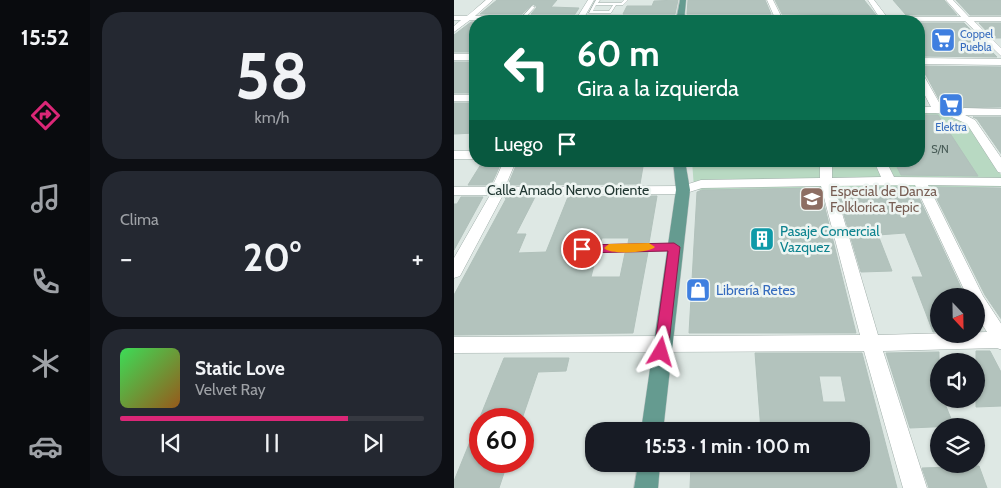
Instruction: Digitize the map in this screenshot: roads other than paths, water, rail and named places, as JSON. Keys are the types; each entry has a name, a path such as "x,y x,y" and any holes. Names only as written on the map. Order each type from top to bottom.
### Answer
{"main road":[{"path":"680,15 682,0"},
{"path":"653,422 674,247 683,190 680,167"},
{"path":"646,488 648,472"}],"street":[{"path":"472,15 490,0"},
{"path":"770,0 777,15"},
{"path":"871,0 882,15"},
{"path":"949,0 1001,55"},
{"path":"584,15 595,1"},
{"path":"454,18 469,18"},
{"path":"454,30 469,18"},
{"path":"925,20 1001,19"},
{"path":"454,57 469,57"},
{"path":"925,61 1001,62"},
{"path":"925,87 936,106 971,122 1001,169"},
{"path":"454,98 469,98"},
{"path":"925,110 943,110"},
{"path":"960,116 961,112 1001,112"},
{"path":"454,155 469,155"},
{"path":"454,272 497,194 496,190 507,167"},
{"path":"826,167 826,181 871,343 915,488"},
{"path":"883,167 889,181"},
{"name":"Calle Amado Nervo Oriente","path":"454,191 683,190 701,184 826,181 1001,182"},
{"path":"919,181 971,288"},
{"path":"454,345 662,345 1001,341 985,313"}],"lane":[{"path":"615,4 610,12 594,15 590,12 595,1 624,4 626,0"},
{"path":"526,15 533,7"},
{"path":"582,249 674,247"}],"place":[{"name":"Coppel Puebla","path":"943,40"},
{"name":"Elektra","path":"951,105"},
{"name":"Especial de Danza Folklorica Tepic","path":"812,199"},
{"name":"Pasaje Comercial Vazquez","path":"762,239"},
{"name":"Librería Retes","path":"698,290"}]}
